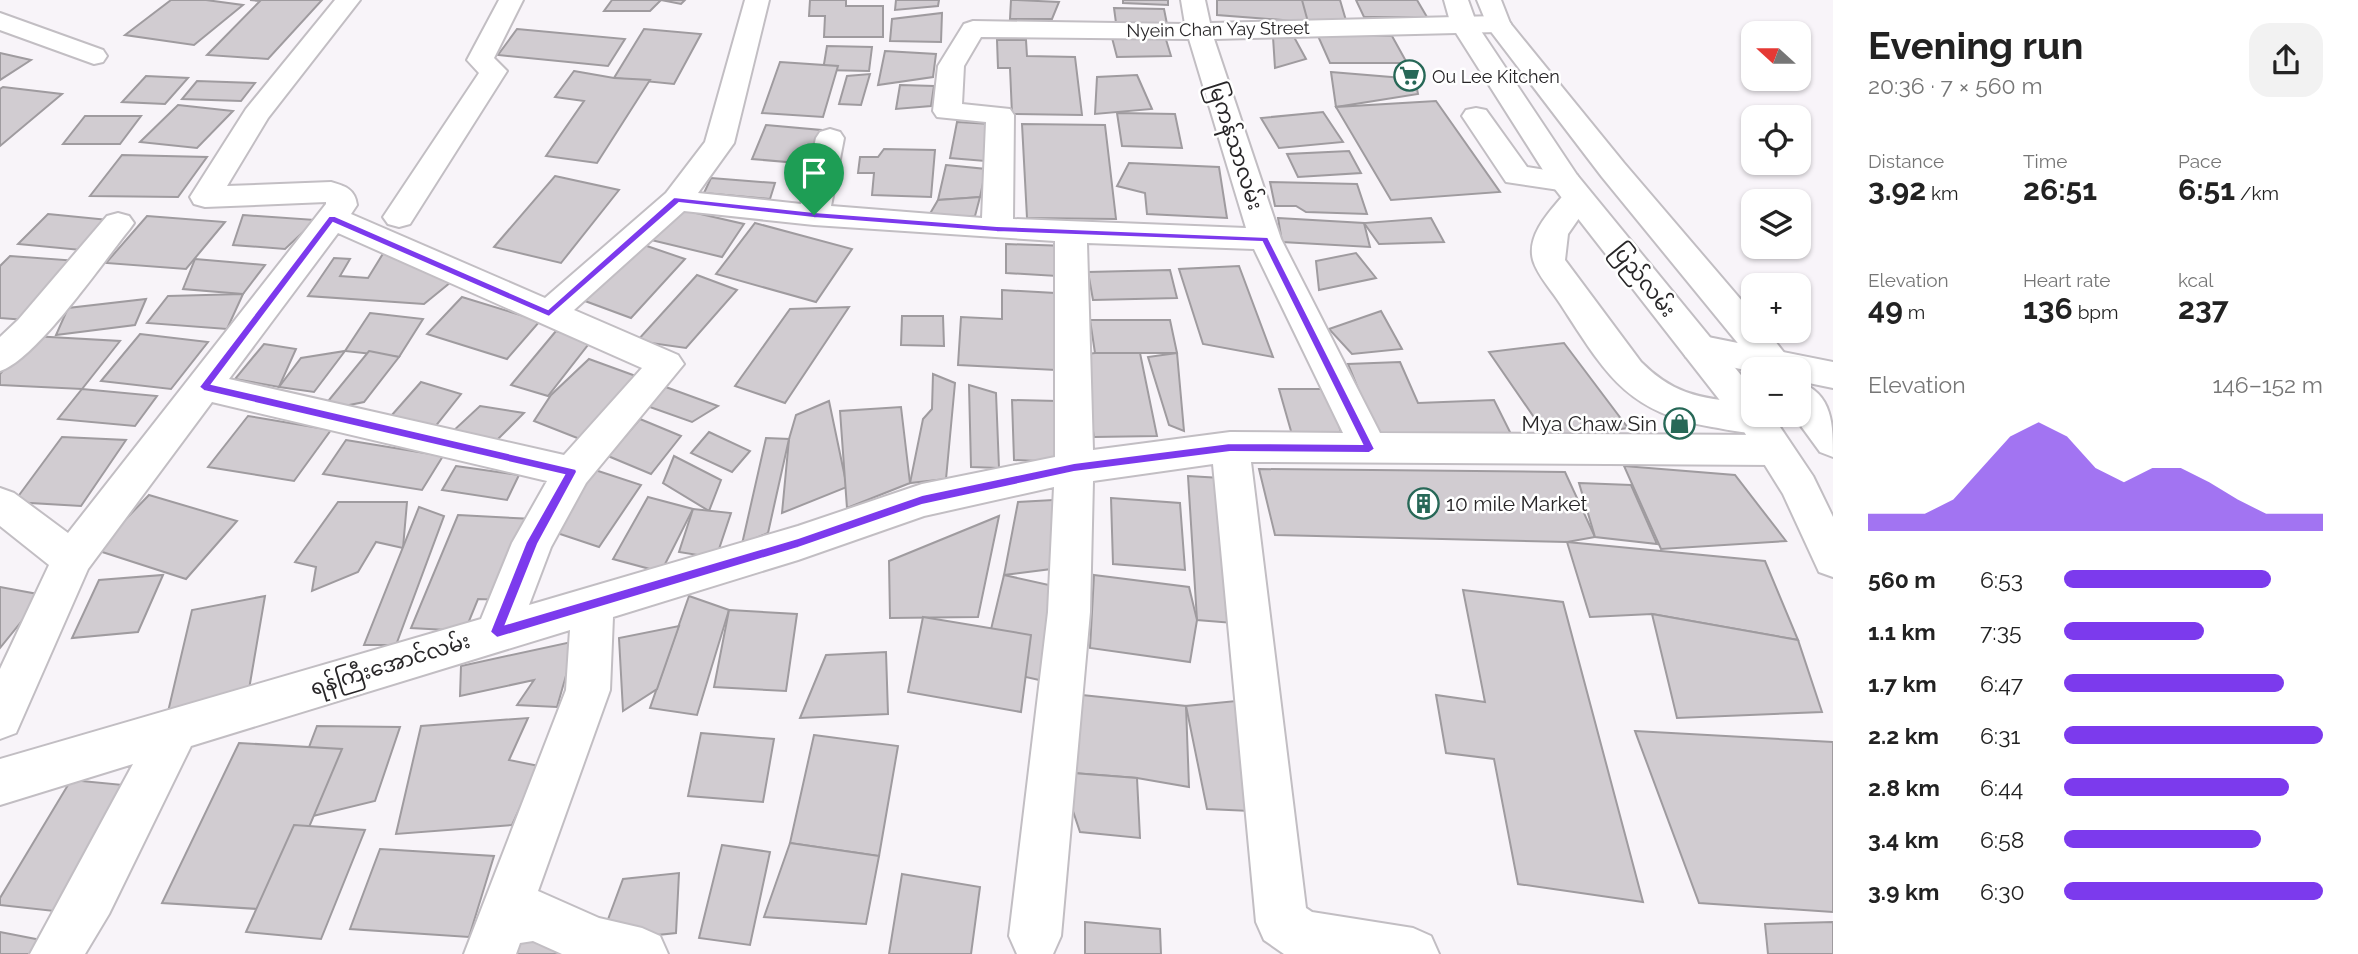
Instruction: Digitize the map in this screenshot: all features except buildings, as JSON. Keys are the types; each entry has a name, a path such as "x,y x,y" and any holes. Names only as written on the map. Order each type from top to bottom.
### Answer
{"main road":[{"path":"0,718 72,559 342,205 341,197 331,192 205,197 256,115 348,0"},
{"path":"400,217 494,71 480,60 511,0"},
{"path":"549,313 677,200 719,143 757,0"},
{"name":"မြကန်သာလမ်း","path":"1193,0 1199,31 1265,239 1369,449"},
{"name":"Nyein Chan Yay Street","path":"997,229 1000,115 947,111 951,66 973,29 1101,20 1199,31 1460,12 1494,12"},
{"name":"ပြည်လမ်း","path":"1460,12 1572,190 1766,435 1799,487 1833,560"},
{"path":"1494,12 1614,170 1770,357"},
{"path":"0,21 94,56"},
{"path":"1476,116 1517,176 1572,190 1547,244 1549,261 1620,362 1654,395 1766,435"},
{"path":"814,215 830,138"},
{"path":"677,200 814,215 997,229 1265,239"},
{"path":"332,218 666,364 572,472 532,542 497,632"},
{"path":"0,358 30,329 118,223"},
{"path":"1035,936 1069,612 1074,468 1071,232"},
{"path":"1698,348 1741,358"},
{"path":"1811,371 1833,375"},
{"path":"204,387 572,472"},
{"path":"1811,412 1833,442"},
{"name":"ရန်ကြီးအောင်လမ်း","path":"0,782 798,543 922,500 1074,468 1230,447 1369,449 1766,435"},
{"path":"1230,447 1282,922 1303,936 1413,954"},
{"path":"0,504 72,559"},
{"path":"496,938 588,690 593,604"},
{"path":"56,954 91,896 176,729"},
{"path":"496,938 534,915 596,943 642,954"}],"place":[{"name":"Ou Lee Kitchen","path":"1409,76"},
{"name":"Mya Chaw Sin","path":"1680,423"},
{"name":"10 mile Market","path":"1423,503"}],"route":[{"path":"677,200 814,215 997,229 1265,239 1369,449 1230,447 1074,468 922,500 798,543 497,632 532,542 572,472 204,387 332,218 549,313 677,200"}]}
